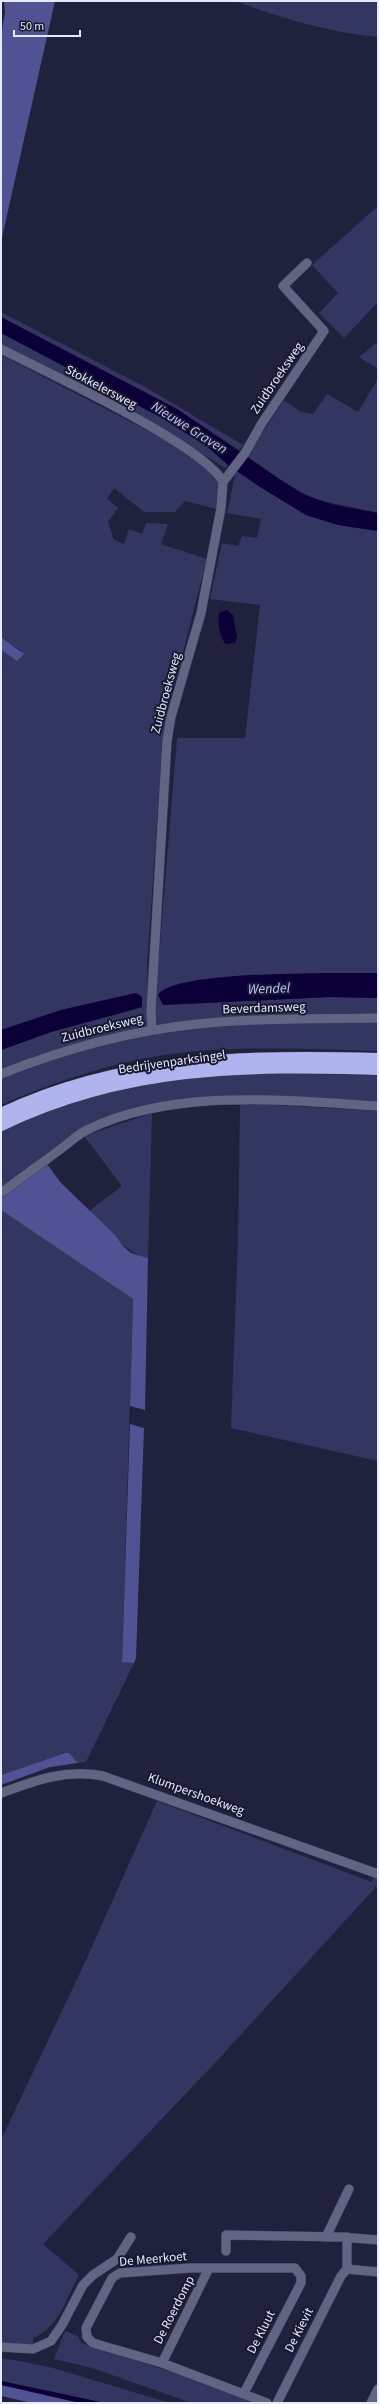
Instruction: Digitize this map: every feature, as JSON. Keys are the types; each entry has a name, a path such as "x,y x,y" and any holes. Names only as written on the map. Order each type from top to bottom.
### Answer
{"highway":[{"name":"Bedrijvenparksingel","path":"1,1114 79,1085 153,1067 225,1059 378,1059"},
{"name":"Bedrijvenparksingel","path":"1,1125 49,1104 79,1094 156,1076 242,1067 378,1069"}],"street":[{"name":"Zuidbroeksweg","path":"1,1074 44,1057 99,1040 152,1030 151,1010 166,741 171,717 201,614 221,508 223,482 246,453 262,423 324,331 284,286 307,263"},
{"name":"Stokkelersweg","path":"1,349 157,431 206,462 215,469 223,482"},
{"name":"Beverdamsweg","path":"152,1030 237,1021 378,1018"},
{"path":"1,1193 87,1130 110,1120 144,1112 199,1102 240,1100 284,1100 378,1106"},
{"name":"Klumpershoekweg","path":"1,1793 30,1782 62,1774 89,1774 104,1776 378,1874"},
{"path":"326,2236 349,2189"},
{"path":"226,2252 226,2235 326,2236 378,2240"},
{"path":"5,2347 33,2349 51,2340 62,2325 83,2285 93,2275 117,2259 131,2237"},
{"path":"347,2237 347,2269 378,2272"},
{"name":"De Meerkoet","path":"267,2403 162,2363 93,2343 87,2337 86,2328 115,2275 209,2268 295,2268 302,2276 300,2283"},
{"name":"De Roerdomp","path":"162,2363 209,2268"},
{"name":"De Kievit","path":"277,2403 341,2276 347,2269"},
{"name":"De Kluut","path":"244,2393 300,2283"},
{"path":"371,2403 378,2389"}],"shaded area":[{"path":"4,1 55,1 1,242 1,36 5,12"},
{"path":"235,1 378,1 378,37 341,32 305,24"},
{"path":"378,206 378,302 344,338 319,313 338,293 312,265"},
{"path":"1,312 147,388 243,445 239,450 177,409 1,317"},
{"path":"1,333 160,417 207,447 228,465 225,468 143,418 1,344"},
{"path":"378,342 378,369 359,357"},
{"path":"1,355 164,439 214,473 219,482 217,509 185,501 175,512 144,512 114,488 107,499 118,508 108,522 114,540 124,544 129,529 142,534 146,523 168,524 161,544 207,559 171,698 163,738 147,964 149,1027 1,1072 1,1050 51,1032 142,1007 142,997 136,993 61,1010 1,1030 1,650 17,661 21,651 1,637"},
{"path":"378,379 378,513 318,500 290,487 247,456 284,400 301,412 313,414 327,394 358,412"},
{"path":"236,471 306,515 338,525 378,531 378,973 261,975 225,978 193,982 170,987 158,995 163,1005 330,997 378,998 378,1014 164,1025 156,1023 154,1016 177,738 245,738 260,605 210,599 222,543 238,546 242,536 257,538 261,519 227,513"},
{"path":"1,637 24,654 17,661 1,650"},
{"path":"378,1020 378,1051 235,1049 163,1055 92,1071 1,1105 1,1077 76,1051 153,1031 206,1024 270,1021"},
{"path":"242,1073 378,1075 378,1103 266,1096 109,1118 1,1189 1,1132 60,1107 121,1089 173,1080"},
{"path":"240,1103 378,1111 378,1461 231,1428 238,1240"},
{"path":"152,1113 148,1258 131,1251 123,1245 89,1211 122,1186 84,1136"},
{"path":"47,1164 61,1183 114,1234 123,1246 131,1253 148,1258 145,1410 130,1406 133,1299 1,1210 1,1199"},
{"path":"1,1210 133,1299 122,1662 134,1663 86,1762 78,1763 69,1753 65,1753 1,1775"},
{"path":"130,1424 144,1428 136,1658 134,1663 122,1662"},
{"path":"65,1753 69,1753 78,1763 50,1767 1,1785 1,1775"},
{"path":"157,1801 372,1882 374,1876 378,1877 378,1890 374,1884 375,1888 214,2064 43,2244 79,2275 56,2319 42,2333 33,2338 33,2344 28,2346 1,2345 1,2140 86,1960"},
{"path":"65,2331 78,2336 81,2343 197,2380 260,2403 192,2403 92,2368 54,2359"},
{"path":"1,2359 15,2360 53,2368 170,2403 105,2403 1,2381"},
{"path":"1,2385 80,2403 32,2403 1,2396"}],"water":[{"name":"Nieuwe Graven","path":"1,317 177,409 305,495 331,504 378,513 378,531 338,525 306,515 260,487 228,465 207,446 160,417 1,333"},
{"path":"227,610 233,615 237,637 235,643 226,644 220,634 218,619 220,612"},
{"name":"Wendel","path":"298,973 378,973 378,998 330,997 163,1005 158,995 170,987 194,981 225,977"},
{"path":"136,993 142,997 142,1007 51,1032 1,1050 1,1030 61,1010"},
{"path":"1,2381 105,2403 80,2403 1,2385"}]}
